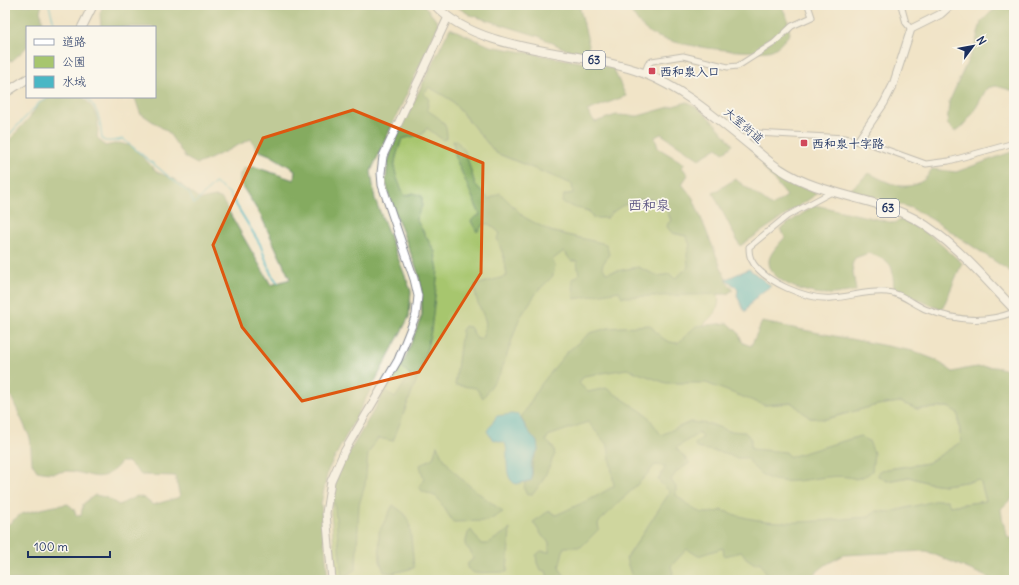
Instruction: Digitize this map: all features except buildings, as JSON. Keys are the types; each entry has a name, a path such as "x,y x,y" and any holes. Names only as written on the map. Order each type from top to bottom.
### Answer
{"main road":[{"path":"82,26 93,5"},
{"name":"大室街道","path":"435,5 448,17 482,36 624,67 644,74 678,90 693,100 779,169 805,183 884,206 914,219 925,226 949,244 1014,309"},
{"path":"5,93 26,80"}],"street":[{"path":"644,74 648,64 652,61 683,56 728,67 738,66 774,43 792,26 812,17 808,5"},
{"path":"858,141 884,103 893,85 910,29 904,18 901,5"},
{"path":"910,29 941,14 951,5"},
{"path":"332,580 326,512 331,481 344,452 398,360 416,315 418,296 414,279 382,185 381,173 383,156 448,17"},
{"path":"742,139 756,133 845,138 926,164 949,161 1014,143"},
{"path":"832,192 787,216 749,247 750,257 761,272 787,288 815,297 834,298 856,293 886,292 899,295 925,309 952,318 973,321 992,319 1014,312"}],"highlighted area":[{"path":"353,110 483,163 481,273 419,372 302,401 242,327 213,245 263,138"}],"green space":[{"path":"5,5 42,5 40,11 44,26 26,26 26,48 12,61 5,59"},
{"path":"103,5 424,5 439,24 371,171 375,199 411,291 409,317 328,470 321,504 328,580 5,580 5,527 21,514 68,504 74,509 76,515 81,516 83,504 95,495 105,497 119,505 137,496 144,498 153,505 180,497 175,476 141,475 128,462 121,462 108,474 96,477 68,471 47,473 37,471 32,463 30,438 9,392 5,392 5,145 30,117 40,102 48,98 84,98 96,115 98,124 97,137 105,146 119,143 132,146 157,172 174,179 200,200 215,197 221,198 271,285 290,279 261,216 239,181 240,174 244,168 255,167 294,180 295,170 270,155 257,150 251,139 197,164 186,158 168,132 140,113 135,98 156,98 156,26 101,26 100,14"},
{"path":"454,5 579,5 589,45 584,58 538,36 470,15"},
{"path":"627,5 781,5 787,17 790,34 777,47 768,51 757,52 725,50 690,45 660,38 650,33 634,17"},
{"path":"1002,5 1014,5 1014,91 996,86 987,88 969,118 955,132 947,124 949,102 975,45 981,22 991,12"},
{"path":"450,28 490,46 613,68 626,96 587,111 595,122 616,115 638,116 687,102 706,115 733,145 723,153 717,148 699,159 661,134 655,137 658,148 685,164 682,167 688,175 682,184 693,198 727,282 733,290 727,294 622,297 619,291 575,299 572,279 579,275 577,261 571,261 564,251 552,260 555,266 553,276 537,292 519,319 501,372 483,398 476,388 455,385 462,330 465,326 470,327 477,339 482,339 485,327 485,320 476,299 476,285 507,276 504,257 497,238 500,233 489,224 484,224 477,232 471,221 480,215 456,159 453,141 456,140 465,151 475,184 489,199 500,193 524,217 550,231 606,244 609,254 602,266 606,273 638,267 658,276 670,274 675,279 688,267 687,254 690,245 686,236 672,233 667,227 668,223 672,221 662,204 656,200 641,199 633,201 618,208 607,218 593,218 589,211 573,207 562,202 564,195 573,193 572,184 496,153 451,100 429,87 423,94 429,98 427,110 442,121 446,128 447,138 443,140 427,128 423,134 402,139 396,156 395,168 398,180 405,196 413,193 422,196 422,206 416,219 435,252 438,271 431,331 424,361 393,441 378,438 368,454 365,485 359,505 356,569 342,578 334,500 336,480 343,463 385,391 395,398 410,375 401,366 422,315 422,295 419,275 389,196 386,180 388,161 395,140"},
{"path":"424,81 451,100 496,153 572,184 574,193 564,195 562,202 607,218 616,209 626,203 637,200 648,199 657,202 665,209 670,219 672,233 686,236 718,295 719,300 716,311 704,324 764,405 792,403 810,418 826,419 877,405 900,402 917,409 948,407 958,413 961,442 928,463 881,470 887,481 909,477 929,483 945,485 978,480 981,482 986,501 949,506 910,507 891,512 876,511 869,517 790,524 740,518 790,580 337,580 331,511 336,480 343,463 405,359 422,315 419,275 389,196 386,180 388,161 395,140"},
{"path":"1014,151 1014,274 933,220 911,208 850,190 869,173 888,182 908,186 923,180 932,169 956,172"},
{"path":"768,166 792,183 817,194 740,246 713,193 735,179 772,206 787,196 763,167"},
{"path":"815,205 894,223 902,219 929,234 962,263 942,310 894,289 893,274 890,265 883,259 869,253 855,258 852,265 856,291 833,294 809,292 781,280 770,268 769,260 773,251 785,237 780,229"},
{"path":"762,322 913,351 936,360 953,372 976,367 992,367 1007,370 1014,374 1014,499 1011,499 1001,509 1008,538 1014,538 1014,580 994,580 926,551 844,555 827,564 806,580 790,580 785,576 782,580 767,580 765,571 760,562 755,564 746,558 742,552 724,556 723,548 698,556 687,549 671,566 673,573 671,580 633,580 626,559 670,492 658,480 666,466 655,465 642,480 598,523 599,529 581,547 564,547 559,568 568,580 549,580 546,571 540,570 536,555 541,551 549,552 549,542 543,537 533,522 549,511 556,515 595,497 614,486 608,446 588,422 548,436 546,441 553,447 555,454 543,480 533,494 527,495 524,489 525,482 530,481 532,477 533,459 538,450 521,418 539,387 567,352 590,333 608,328 650,325 665,340 678,343 696,326 728,323 738,332 743,343 751,346","holes":["627,369 666,383 706,383 764,405 792,403 810,418 826,419 877,405 900,402 917,409 948,407 958,413 961,442 928,463 881,470 878,472 878,476 887,481 909,477 929,483 945,485 978,480 981,483 986,501 950,506 947,500 938,500 891,512 876,511 869,517 795,522 758,520 722,510 707,513 697,511 676,495 676,487 671,480 677,471 690,463 676,448 699,433 703,437 695,444 696,448 725,453 735,458 748,458 758,471 770,479 783,481 798,481 842,476 856,479 867,475 872,471 874,453 869,441 860,436 790,457 786,452 751,449 751,439 745,432 729,431 710,424 690,422 661,435 647,415 606,388 588,392 579,383 584,376"]},
{"path":"437,445 442,455 457,474 503,512 488,521 453,522 437,497 422,491 419,486 424,480 420,465 433,458"},
{"path":"393,505 405,514 410,526 414,568 393,573 384,572 380,561 379,532"},
{"path":"510,529 507,572 474,573 467,568 468,563 473,559 471,552 465,545 468,533 471,530 481,544 487,544"}],"water":[{"path":"749,269 771,286 756,297 745,312 737,296 738,289 726,279"},
{"path":"512,414 519,415 526,428 537,442 538,450 532,459 532,480 516,484 509,477 505,443 492,439 487,431 497,416"}],"waterway":[{"path":"49,5 55,26"},
{"path":"5,139 41,101 47,98"},
{"path":"87,98 97,112 101,125 101,135 104,140 114,141 123,139 189,193 194,204 215,183 229,193 260,244 271,274 278,283"}],"place":[{"name":"西和泉入口","path":"652,71"},
{"name":"西和泉十字路","path":"804,143"}],"district":[{"name":"西和泉","path":"649,205"}]}
